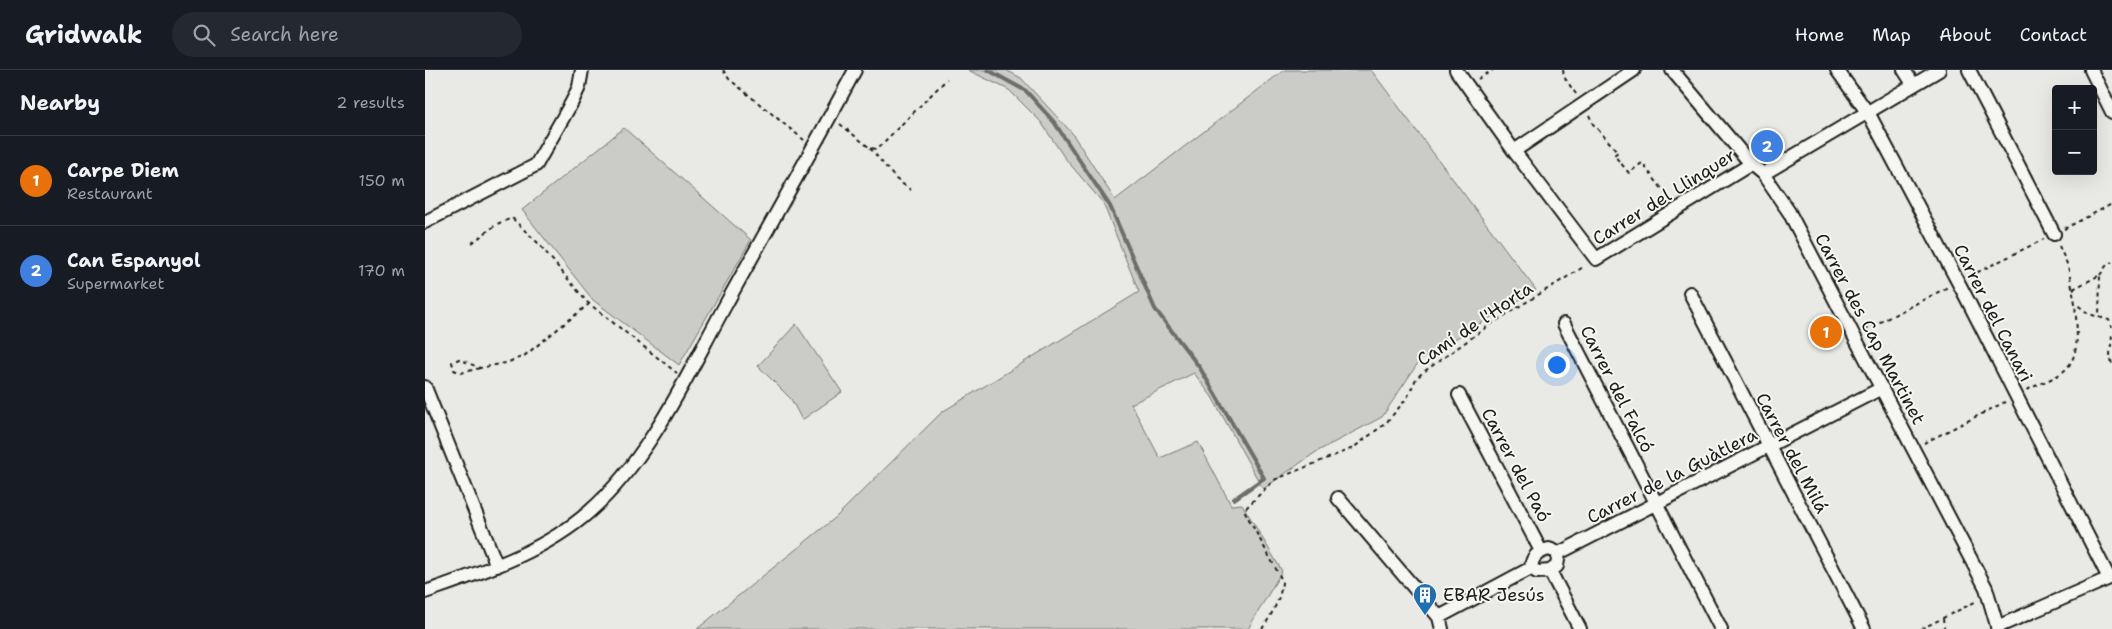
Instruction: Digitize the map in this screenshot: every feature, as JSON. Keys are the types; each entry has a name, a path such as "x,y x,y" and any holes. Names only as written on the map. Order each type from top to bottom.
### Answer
{"street":[{"path":"425,222 536,165 572,102 579,87 582,70"},
{"path":"425,592 497,566 551,539 589,512 631,468 646,446 685,378 855,70"},
{"path":"1456,70 1596,260"},
{"path":"1514,151 1634,70"},
{"name":"Carrer des Cap Martinet","path":"1672,70 1751,164 1763,174 1789,212 1989,595 1997,628"},
{"name":"Carrer del Canari","path":"1837,70 1866,112 1958,282 2111,577"},
{"path":"1904,70 1913,84"},
{"name":"Carrer del Llinquer","path":"1763,174 1939,70"},
{"path":"1969,70 2054,234"},
{"path":"2091,70 2112,112"},
{"name":"Carrer del Llinquer","path":"1596,260 1751,164"},
{"name":"Carrer del Milá","path":"1690,293 1768,447 1864,629"},
{"name":"Carrer del Falcó","path":"1564,324 1721,629"},
{"path":"425,388 497,566"},
{"name":"Carrer de la Guàtlera","path":"1559,554 1882,388"},
{"name":"Carrer del Paó","path":"1459,395 1541,551"},
{"path":"1338,498 1441,623 1531,568 1532,562 1541,551 1549,549 1559,554 1557,566 1551,571 1537,572 1531,568"},
{"path":"1551,571 1580,629"},
{"path":"1997,628 2111,577"}],"path":[{"path":"723,70 729,80 812,147"},
{"path":"1467,86 1493,70"},
{"path":"1563,70 1564,77 1593,124 1618,152 1614,155 1629,173 1642,163 1676,210"},
{"path":"870,148 877,149 947,80"},
{"path":"829,118 839,123 870,148 896,178 911,190"},
{"path":"1854,335 2112,204"},
{"path":"472,243 497,224 512,218 539,244 589,304 685,378"},
{"path":"2054,234 2069,266 2075,303 2089,314 2109,320 2112,328"},
{"name":"Camí de l'Horta","path":"1262,629 1270,618 1282,588 1281,580 1244,510 1274,480 1353,448 1386,423 1407,398 1416,380 1422,373 1493,322 1596,260"},
{"path":"2073,289 2100,275 2106,266 2112,262"},
{"path":"2099,317 2100,275"},
{"path":"480,368 459,359 452,362 454,370 461,374 506,363 524,356 589,304"},
{"path":"2112,336 2110,354 2112,365"},
{"path":"1921,629 1989,595"},
{"path":"1943,618 1944,629"}],"shaded area":[{"path":"968,70 1006,70 1021,78 1072,133 1115,200 1284,70 1371,70 1536,290 1420,360 1382,417 1316,452 1263,489 1212,397 1194,373 1131,404 1160,458 1198,442 1231,505 1242,504 1282,571 1248,629 697,629 835,518 942,412 1139,292 1103,203 1064,157 1041,122 1009,90"},
{"path":"624,128 751,240 679,365 593,300 522,210"},
{"path":"796,324 842,392 802,420 791,399 758,366"}],"waterway":[{"path":"988,70 1026,91 1054,122 1110,206 1155,309 1200,368 1264,478 1234,499"}],"place":[{"name":"Can Espanyol","path":"1767,146"},
{"name":"Carpe Diem","path":"1826,332"},
{"name":"EBAR Jesús","path":"1425,616"}]}
